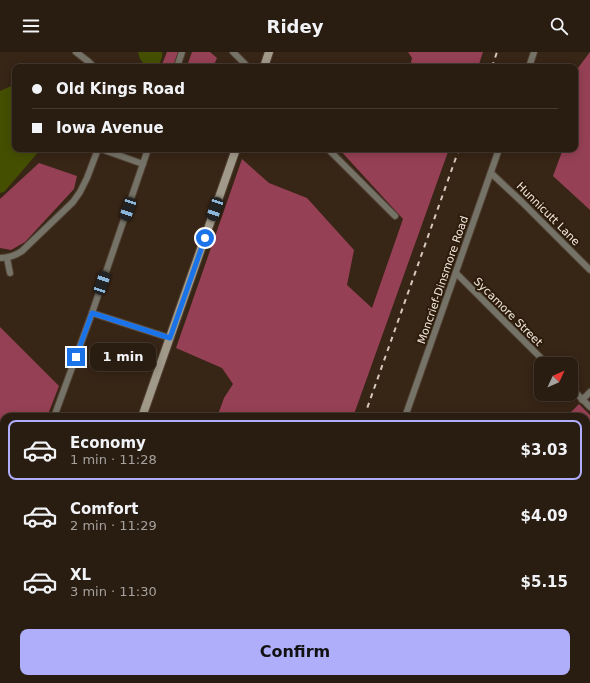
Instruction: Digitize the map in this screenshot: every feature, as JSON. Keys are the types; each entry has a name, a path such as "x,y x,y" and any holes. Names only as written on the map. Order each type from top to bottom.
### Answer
{"street":[{"path":"76,52 91,64"},
{"path":"178,64 182,52"},
{"path":"233,52 245,64"},
{"path":"265,64 270,52"},
{"path":"530,64 534,52"},
{"path":"0,258 15,256 22,252 72,202 80,192 87,178 97,152"},
{"path":"109,152 143,164"},
{"path":"55,413 92,313 147,152"},
{"path":"143,413 235,152"},
{"path":"331,152 395,216"},
{"name":"Moncrief-Dinsmore Road","path":"406,413 498,152"},
{"name":"Hunnicutt Lane","path":"491,173 590,270"},
{"path":"7,258 10,273"},
{"name":"Sycamore Street","path":"456,273 540,357"},
{"path":"92,313 170,338"},
{"path":"582,400 590,392"},
{"path":"578,396 590,407"}],"shaded area":[{"path":"138,52 162,52 159,64 144,64 140,59"},
{"path":"167,52 178,52 174,64 162,64"},
{"path":"192,52 210,52 217,58 214,64 188,64"},
{"path":"408,52 483,52 479,64 411,64 412,58"},
{"path":"590,52 590,210 553,176 562,152 578,152 578,68"},
{"path":"11,86 12,152 38,152 4,192 0,193 0,91"},
{"path":"342,152 448,152 354,413 218,413 224,398 233,384 222,368 176,348 242,159 269,183 307,198 354,250 347,285 372,308 403,219"},
{"path":"39,163 77,176 74,189 25,242 11,250 0,248 0,199"},
{"path":"0,327 59,386 49,413 0,413"},
{"path":"579,404 588,413 570,413"}],"railway":[{"path":"493,64 497,52"},
{"path":"365,413 458,152"}],"route":[{"path":"76,357 92,313 170,338 205,238"}]}
